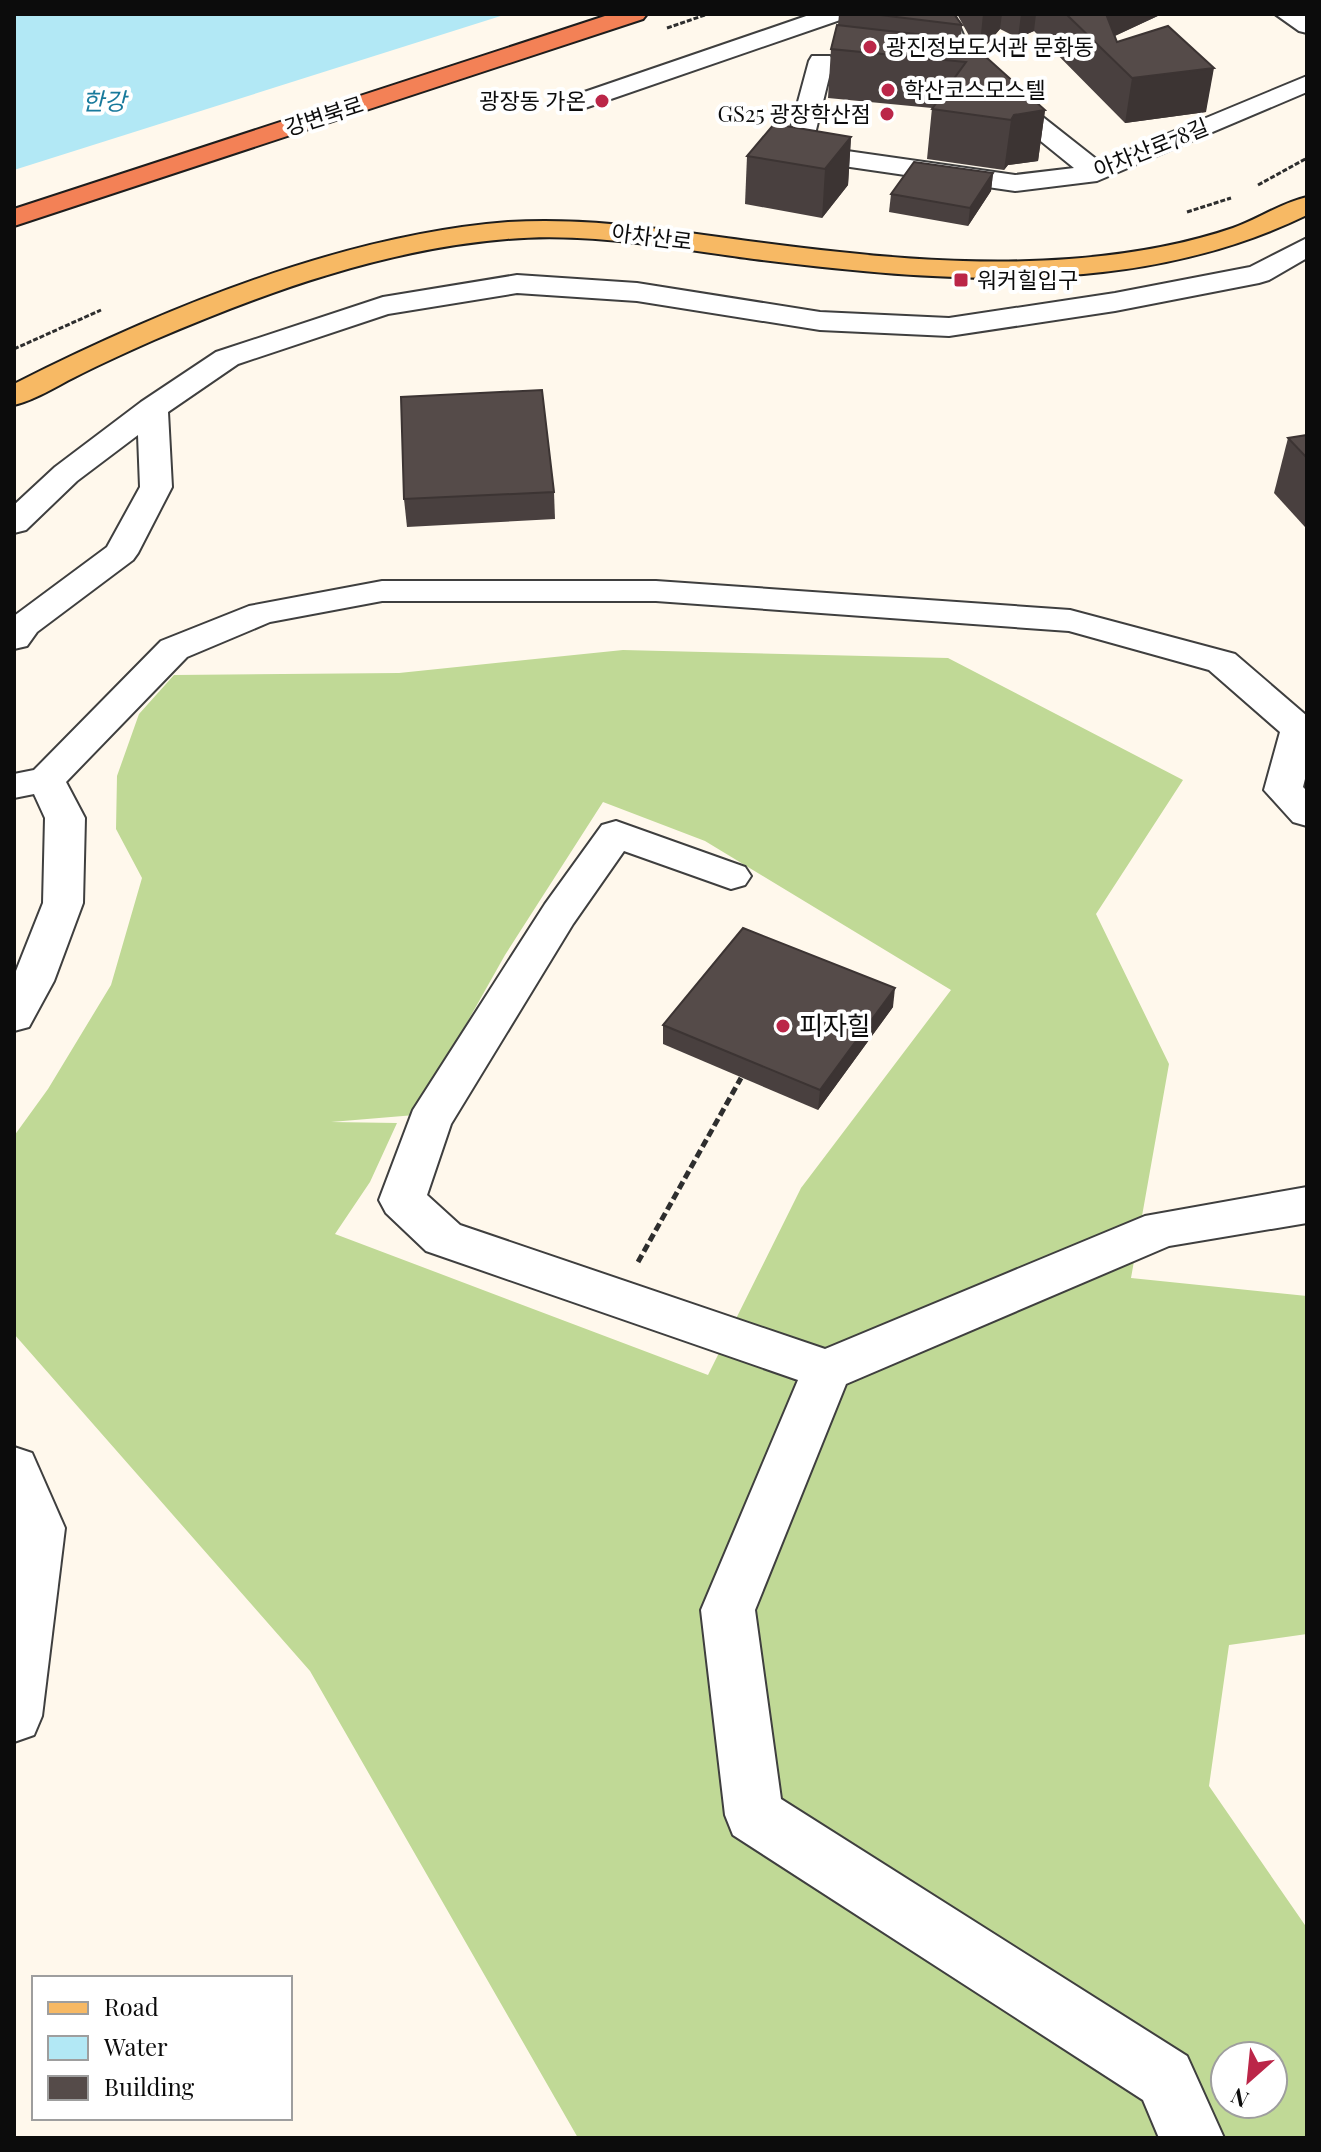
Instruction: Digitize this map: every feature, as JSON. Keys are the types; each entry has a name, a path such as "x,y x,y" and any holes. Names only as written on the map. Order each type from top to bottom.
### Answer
{"highway":[{"name":"강변북로","path":"14,218 635,14"}],"main road":[{"name":"아차산로","path":"102,323 244,270 348,237 460,218 596,211 704,220 910,247 1037,250 1096,245 1191,227 1307,179"},
{"name":"아차산로","path":"14,396 75,363 243,295 370,254 483,235 574,228 774,253 971,270 1074,270 1136,261 1241,235 1307,205"}],"street":[{"path":"573,104 835,14"},
{"path":"942,14 970,80 1097,173"},
{"path":"1287,14 1307,26"},
{"path":"770,36 802,61 851,65"},
{"name":"아차산로78길","path":"802,61 815,94 802,135 818,155 1015,183 1097,173 1307,83"},
{"path":"14,523 66,474 152,409 227,358 383,306 517,284 637,292 820,321 949,327 1115,302 1259,274 1307,246"},
{"path":"14,638 25,625 121,553 156,487 152,409"},
{"path":"14,1016 33,981 63,903 65,818 30,783 174,649 261,613 382,591 656,591 1070,621 1222,662 1299,729 1283,790 1307,813"},
{"path":"731,876 616,834 559,914 429,1122 402,1200 443,1238 827,1370 1162,1229 1307,1205"},
{"path":"827,1370 728,1610 754,1815 1165,2078 1192,2138"},
{"path":"14,1469 39,1528 14,1716"}],"path":[{"path":"1253,188 1307,158"},
{"path":"1182,213 1241,195"},
{"path":"618,1298 741,1078"}],"green space":[{"path":"623,650 948,658 1183,780 1096,914 1169,1064 1131,1278 1307,1296 1307,1634 1229,1645 1209,1786 1307,1928 1307,2138 578,2138 310,1671 14,1334 14,1136 48,1089 111,985 142,878 116,829 117,776 139,714 174,675 399,673","holes":["603,802 705,841 951,990 801,1188 708,1375 335,1234 370,1182 397,1123 331,1122 415,1115 505,955"]}],"water":[{"name":"한강","path":"14,14 638,14 14,224"}],"pier":[{"path":"507,14 642,14 639,18 14,228 14,170"}],"building":[{"path":"872,14 954,14 962,25"},
{"path":"1066,14 1106,14 1117,42 1168,26 1214,68 1132,78"},
{"path":"837,25 967,40 1045,110 1014,115 1011,120 932,109 966,62 831,49"},
{"path":"774,124 851,137 825,169 747,156"},
{"path":"914,162 993,173 970,208 891,194"},
{"path":"542,390 554,492 404,499 401,397"},
{"path":"1307,435 1307,458 1288,438"},
{"path":"743,928 895,988 820,1090 663,1025"}],"place":[{"name":"광진정보도서관 문화동","path":"870,47"},
{"name":"학산코스모스텔","path":"888,90"},
{"name":"광장동 가온","path":"602,101"},
{"name":"GS25 광장학산점","path":"887,114"},
{"name":"워커힐입구","path":"961,280"},
{"name":"피자힐","path":"783,1026"}]}
